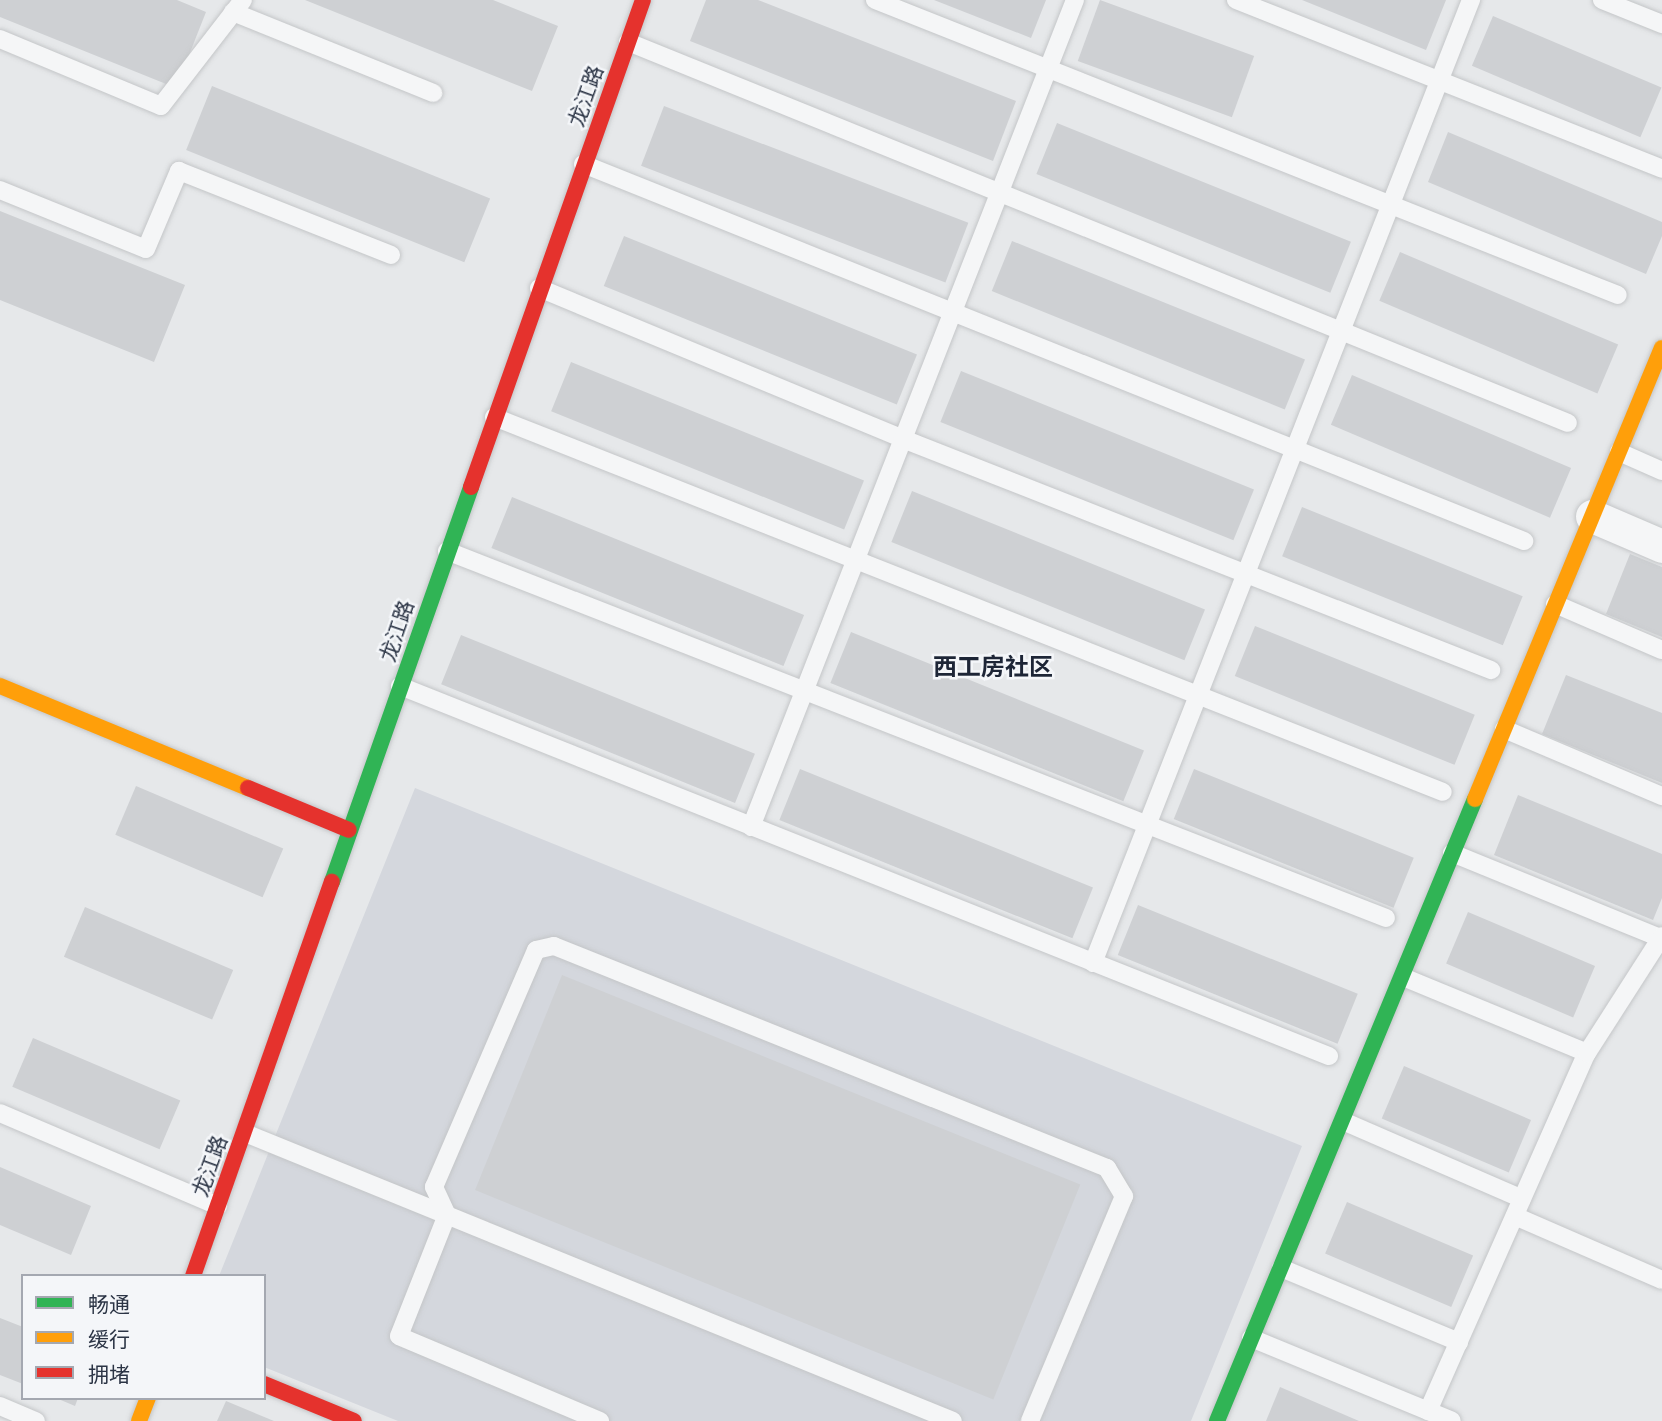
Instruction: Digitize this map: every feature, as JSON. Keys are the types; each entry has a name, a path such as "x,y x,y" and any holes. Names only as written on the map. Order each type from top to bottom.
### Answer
{"street":[{"name":"龙江路","path":"194,1274 539,288 643,0"},
{"path":"1217,1421 1662,348"},
{"path":"1592,516 1662,546"},
{"path":"2,695 349,830"},
{"path":"266,1385 354,1421"},
{"path":"139,1421 147,1400"}],"lane":[{"path":"874,0 1618,295"},
{"path":"751,827 1075,0"},
{"path":"1236,0 1662,169"},
{"path":"1093,963 1471,0"},
{"path":"1602,0 1662,24"},
{"path":"0,39 161,106 238,6 433,93"},
{"path":"628,41 1568,423"},
{"path":"583,164 1524,541"},
{"path":"0,190 146,249 179,171 391,256"},
{"path":"539,288 903,439 1491,670"},
{"path":"494,417 1443,792"},
{"path":"1619,452 1662,471"},
{"path":"447,551 1386,918"},
{"path":"1555,604 1662,650"},
{"path":"400,686 1329,1056"},
{"path":"1504,729 1662,796"},
{"path":"1428,1411 1587,1053 1661,937 1452,853"},
{"path":"600,1421 399,1336 447,1215 434,1187 536,950 554,946 1107,1168 1124,1195 1030,1421"},
{"path":"1403,977 1587,1053"},
{"path":"0,1113 218,1206"},
{"path":"1343,1121 1522,1199"},
{"path":"245,1133 953,1421"},
{"path":"1515,1216 1662,1280"},
{"path":"1281,1268 1459,1342"},
{"path":"1251,1338 1452,1421"},
{"path":"0,1406 36,1421"}],"shaded area":[{"path":"415,788 1302,1146 1191,1421 398,1421 266,1368 266,1274 220,1274"}],"building":[{"path":"0,0 177,0 206,12 176,88 0,17"},
{"path":"305,0 493,0 558,26 532,91"},
{"path":"706,0 758,0 1016,101 993,161 690,41"},
{"path":"934,0 1046,0 1031,38"},
{"path":"1100,0 1254,56 1232,117 1078,61"},
{"path":"1302,0 1446,0 1426,50"},
{"path":"1493,16 1661,88 1640,137 1472,66"},
{"path":"212,86 490,198 464,262 186,150"},
{"path":"664,106 968,223 945,283 641,166"},
{"path":"1057,123 1351,242 1330,293 1036,174"},
{"path":"1448,132 1662,222 1662,236 1646,274 1428,182"},
{"path":"0,211 185,285 154,362 0,300"},
{"path":"624,236 917,354 897,404 604,286"},
{"path":"1012,241 1305,359 1285,409 992,291"},
{"path":"1400,252 1618,345 1597,393 1379,301"},
{"path":"571,362 864,480 844,530 551,411"},
{"path":"961,371 1254,489 1233,540 940,422"},
{"path":"1352,375 1571,468 1550,518 1331,425"},
{"path":"912,491 1205,609 1184,660 891,542"},
{"path":"512,497 804,615 783,666 491,548"},
{"path":"1302,507 1523,596 1503,645 1282,556"},
{"path":"1630,554 1662,567 1662,637 1606,614"},
{"path":"1255,626 1475,715 1455,765 1235,676"},
{"path":"851,632 1144,750 1123,801 830,683"},
{"path":"461,635 755,754 735,803 441,684"},
{"path":"1566,675 1662,713 1662,783 1542,734"},
{"path":"800,769 1093,887 1072,938 779,820"},
{"path":"1194,769 1414,858 1394,908 1174,819"},
{"path":"136,786 283,849 263,897 115,835"},
{"path":"1518,795 1662,854 1662,898 1653,920 1494,855"},
{"path":"1138,905 1358,994 1338,1044 1118,955"},
{"path":"85,907 233,970 212,1020 64,957"},
{"path":"1468,912 1595,966 1573,1017 1446,964"},
{"path":"562,975 1080,1184 993,1400 475,1190"},
{"path":"33,1038 180,1101 160,1149 12,1087"},
{"path":"1404,1066 1531,1120 1509,1172 1382,1118"},
{"path":"0,1167 91,1206 71,1255 0,1225"},
{"path":"1347,1202 1473,1256 1451,1307 1325,1254"},
{"path":"0,1318 21,1326 21,1383 0,1375"},
{"path":"1280,1387 1359,1421 1266,1421"},
{"path":"61,1400 77,1400 75,1406"},
{"path":"226,1401 274,1421 217,1421"}],"traffic: fast":[{"path":"332,882 471,487"},
{"path":"1217,1421 1475,799"}],"traffic: slow":[{"path":"1475,799 1662,348"},
{"path":"0,686 248,788"},
{"path":"139,1421 147,1400"}],"traffic: jam":[{"path":"471,487 643,0"},
{"path":"248,788 349,830"},
{"path":"194,1274 332,882"},
{"path":"266,1385 354,1421"}],"district":[{"name":"西工房社区","path":"993,668"}]}
